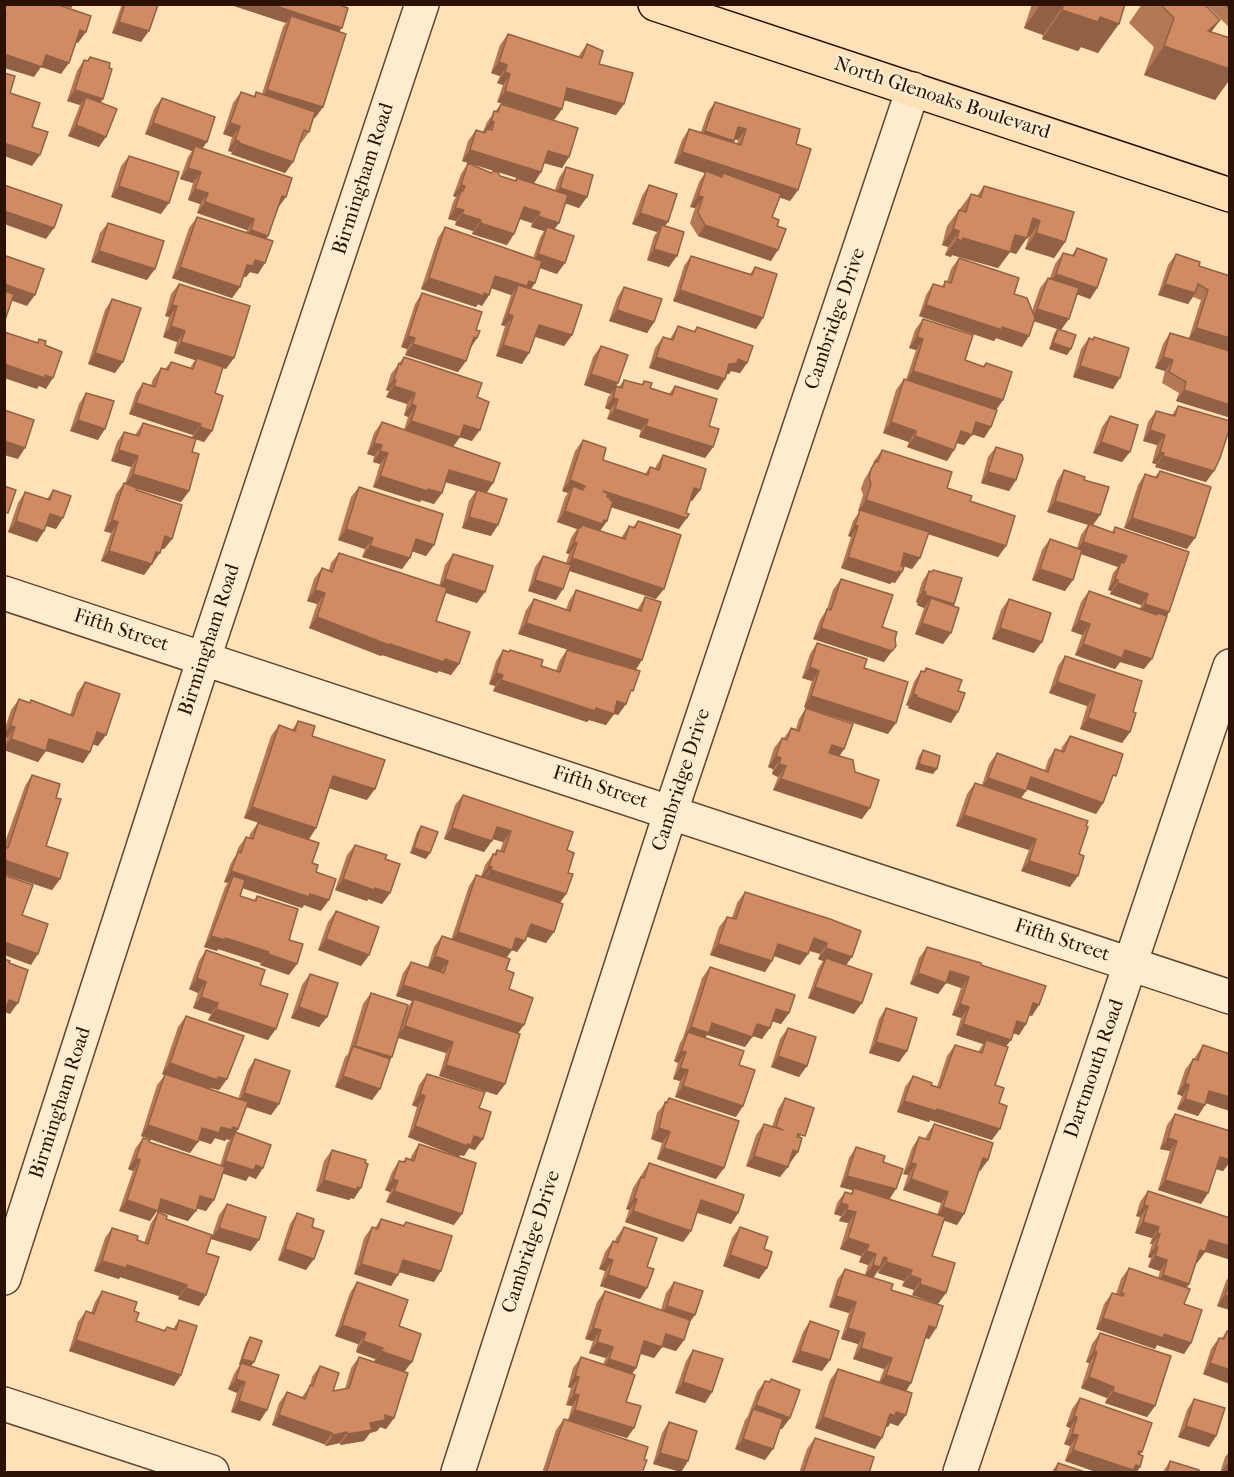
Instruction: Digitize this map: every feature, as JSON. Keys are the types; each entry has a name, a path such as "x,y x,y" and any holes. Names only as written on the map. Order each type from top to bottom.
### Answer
{"main road":[{"name":"North Glenoaks Boulevard","path":"655,4 1230,195"}],"street":[{"name":"Birmingham Road","path":"4,1278 204,658 422,4"},
{"name":"Cambridge Drive","path":"458,1473 671,811 913,89"},
{"name":"Fifth Street","path":"4,593 671,811 1230,998"},
{"name":"Dartmouth Road","path":"960,1473 1230,666"},
{"path":"4,1404 212,1473"}],"building":[{"path":"4,4 56,4 91,16 86,32 80,30 69,63 46,55 42,67 4,54 6,14 4,14"},
{"path":"125,4 158,5 149,31 119,22"},
{"path":"270,4 343,4 342,6 348,8 342,28"},
{"path":"1060,4 1125,4 1119,24 1100,17 1098,22 1062,10 1063,6"},
{"path":"1160,4 1204,4 1220,20 1208,31 1230,38 1230,69 1164,46 1174,18"},
{"path":"291,16 346,34 323,107 267,90"},
{"path":"508,34 582,58 587,44 603,51 599,64 633,73 624,104 567,88 562,109 505,91 510,74 505,72 507,65 499,62"},
{"path":"90,57 110,63 109,68 112,69 103,99 75,90 84,60 88,61"},
{"path":"4,73 15,76 10,93 40,103 32,127 48,132 40,155 4,143"},
{"path":"241,92 255,97 256,92 315,112 309,132 304,130 293,162 235,140 240,126 230,123"},
{"path":"86,97 117,109 106,137 76,125"},
{"path":"162,98 215,117 207,142 153,123"},
{"path":"715,102 800,129 796,144 811,149 798,190 682,152 689,129 741,145 746,129 738,127 734,141 705,131"},
{"path":"501,104 578,128 569,157 548,151 541,172 470,150 476,130 485,133 487,129 492,130 494,122 491,121 494,111 498,112"},
{"path":"195,146 292,178 286,197 282,196 268,236 251,230 254,219 205,202 208,193 195,189 201,172 188,168"},
{"path":"129,156 179,172 169,203 119,186"},
{"path":"468,163 491,173 498,172 500,176 516,181 517,178 568,195 559,223 538,216 540,212 524,207 514,234 480,223 481,220 462,214 464,210 455,208 465,186 461,185"},
{"path":"566,167 593,175 587,197 560,188"},
{"path":"706,171 722,177 723,173 781,194 772,217 779,220 777,226 786,229 778,250 705,225 698,212 703,197 698,196"},
{"path":"4,185 62,205 54,228 4,211"},
{"path":"649,185 677,194 668,222 640,213"},
{"path":"984,186 1074,212 1065,242 1036,233 1040,221 1033,218 1027,238 1015,235 1010,252 963,238 962,241 957,239 959,231 953,229 959,210 966,212 971,194 981,197"},
{"path":"197,217 273,241 265,263 255,260 253,266 247,265 240,287 180,267"},
{"path":"108,223 164,241 155,269 99,251"},
{"path":"662,225 684,232 677,256 654,249"},
{"path":"445,227 542,261 535,283 529,281 527,286 495,276 489,295 484,293 484,296 429,278"},
{"path":"547,227 574,236 565,263 538,254"},
{"path":"1077,248 1107,259 1097,288 1056,274 1063,253 1074,256"},
{"path":"1176,254 1200,262 1199,266 1230,276 1230,338 1196,328 1208,290 1198,284 1195,293 1165,284"},
{"path":"6,256 44,269 35,295 4,284"},
{"path":"691,256 752,275 755,267 777,274 763,318 680,290"},
{"path":"959,258 1019,278 1014,294 1027,298 1035,318 1029,336 1002,327 1002,330 926,305 933,284 944,287 945,281 951,283"},
{"path":"1048,278 1079,288 1069,319 1037,309"},
{"path":"179,284 250,306 234,358 181,342 185,331 171,326 177,306 172,305"},
{"path":"518,285 582,305 572,335 539,325 529,353 503,345 513,316 508,314"},
{"path":"624,287 662,299 654,322 617,310"},
{"path":"4,291 14,294 4,323"},
{"path":"422,293 482,312 476,330 480,331 477,338 474,337 466,361 413,344 415,338 408,336"},
{"path":"112,299 141,308 123,362 95,353"},
{"path":"923,319 973,335 965,360 984,367 986,363 1012,372 1003,400 913,371 923,339 917,337"},
{"path":"678,326 695,332 697,327 753,346 747,363 738,359 737,363 729,364 725,379 656,357 663,337 673,340"},
{"path":"1058,329 1076,335 1071,349 1053,343"},
{"path":"4,332 38,343 39,339 46,341 45,345 62,352 53,378 45,375 45,378 4,364"},
{"path":"1170,333 1230,351 1230,405 1184,390 1186,382 1169,372 1173,360 1163,357"},
{"path":"1094,337 1129,348 1120,378 1080,366 1089,338 1093,340"},
{"path":"601,346 628,355 618,383 591,374"},
{"path":"404,357 482,383 477,397 489,402 480,430 464,425 460,437 411,421 416,406 412,404 415,393 394,386 399,363 401,365"},
{"path":"197,358 223,367 215,393 223,396 212,431 200,427 201,424 136,403 143,383 155,387 161,368 168,370 171,362 193,369"},
{"path":"904,379 997,410 991,427 976,422 972,435 961,431 954,450 915,436 916,431 891,422"},
{"path":"624,380 643,385 644,381 652,383 650,388 672,395 675,386 717,399 709,426 719,429 713,447 646,426 648,420 615,409 618,399 613,398 616,386 622,388"},
{"path":"86,393 114,401 105,429 78,420"},
{"path":"1178,406 1230,421 1230,427 1214,471 1163,456 1164,453 1160,452 1165,435 1150,430 1156,411 1175,416"},
{"path":"4,410 34,420 25,448 4,441"},
{"path":"1110,416 1138,425 1130,452 1101,442"},
{"path":"382,422 500,463 493,483 449,470 442,493 428,489 427,491 380,476 388,453 380,451 382,445 374,443"},
{"path":"143,423 196,439 192,452 199,454 189,491 133,474 138,456 119,450 124,432 139,436"},
{"path":"583,440 606,448 603,460 648,475 650,467 659,470 663,455 706,469 700,490 694,488 686,513 689,514 687,518 603,491 613,501 607,521 604,520 602,524 565,511 573,486 583,490 585,486 570,480"},
{"path":"996,447 1022,455 1023,459 1016,480 988,472"},
{"path":"882,450 952,472 947,488 972,496 970,501 1015,516 1006,546 866,500 871,484 869,478 871,469 876,461 878,462"},
{"path":"1064,470 1085,477 1084,480 1109,487 1100,515 1055,501"},
{"path":"1160,471 1211,487 1195,538 1132,518 1145,474 1157,478"},
{"path":"124,483 137,488 136,490 182,505 172,539 165,536 160,553 156,552 152,564 109,551 118,522 112,520"},
{"path":"4,486 16,490 8,513 4,512"},
{"path":"359,487 443,514 434,545 416,539 410,558 370,546 373,538 346,529"},
{"path":"53,490 71,496 63,518 50,514 44,531 16,521 25,492 50,500"},
{"path":"477,490 507,499 498,525 469,517"},
{"path":"860,510 929,532 920,558 904,553 901,566 904,567 902,572 898,571 898,573 848,557 858,526 855,525"},
{"path":"638,521 681,535 664,589 572,558 577,543 574,542 579,527 581,528 582,525 625,539 629,526 635,528"},
{"path":"1089,524 1114,533 1115,527 1189,552 1169,612 1145,604 1148,594 1118,583 1115,579 1121,562 1124,563 1127,556 1083,542"},
{"path":"1050,539 1082,550 1073,580 1040,569"},
{"path":"339,553 447,588 436,621 470,632 459,664 445,659 444,662 389,645 317,617 325,593 315,590 322,568 332,572"},
{"path":"453,554 493,566 485,592 445,579"},
{"path":"543,556 571,565 563,589 535,580"},
{"path":"933,570 962,578 954,604 925,595 926,592 923,591 929,571"},
{"path":"841,579 893,595 882,627 897,632 896,646 892,651 821,628 827,609 831,610"},
{"path":"576,590 641,611 645,597 661,602 642,660 526,623 534,599 570,611"},
{"path":"1089,591 1157,615 1158,613 1167,616 1152,659 1125,650 1122,658 1083,644 1090,624 1079,620"},
{"path":"931,598 959,608 951,633 922,623"},
{"path":"1009,599 1051,613 1042,642 1000,628"},
{"path":"817,643 867,659 864,668 908,682 896,723 811,696 819,671 810,667"},
{"path":"503,650 543,660 541,666 560,672 567,650 640,671 626,704 617,701 614,714 596,708 595,711 501,680 503,675 496,673"},
{"path":"1065,656 1142,681 1130,732 1088,718 1095,695 1057,682"},
{"path":"926,668 962,680 958,691 965,693 958,712 913,694 921,671 925,672"},
{"path":"85,682 120,694 106,735 97,732 90,752 49,739 46,751 11,739 15,727 10,726 19,699 30,703 31,700 73,716"},
{"path":"806,708 853,724 844,749 832,745 829,753 853,760 855,772 879,780 870,808 781,779 786,766 779,764 781,758 776,756 782,738 787,740 791,728 799,731"},
{"path":"298,721 315,726 312,736 385,760 375,789 333,776 316,828 252,807 279,725 295,731"},
{"path":"1070,736 1123,754 1116,776 1113,775 1103,803 1031,777 1026,791 988,778 997,753 1048,772 1055,749 1064,752"},
{"path":"923,750 940,756 937,769 919,764"},
{"path":"32,775 60,784 56,798 61,799 46,846 68,853 60,879 4,860 4,847 8,848"},
{"path":"975,783 1088,821 1079,854 1084,856 1078,876 1029,861 1036,839 964,815"},
{"path":"463,795 573,832 567,850 574,853 568,873 573,874 566,894 491,870 492,867 489,866 493,854 496,855 497,850 504,852 511,831 497,827 492,841 452,828"},
{"path":"258,823 319,843 312,863 318,865 316,872 336,879 329,900 310,894 309,897 231,871 238,852 241,853 246,837 253,839"},
{"path":"421,826 438,832 430,853 414,848"},
{"path":"355,845 387,855 385,859 400,864 390,893 343,879"},
{"path":"4,875 33,885 22,915 48,924 38,954 4,942"},
{"path":"476,875 563,904 554,932 531,924 525,941 516,938 512,950 458,932"},
{"path":"233,876 245,880 240,896 256,901 257,896 298,909 289,940 303,944 297,964 268,954 269,952 211,936"},
{"path":"745,892 861,931 852,957 826,948 827,943 814,938 808,954 778,944 772,961 718,944 727,917 736,919"},
{"path":"336,911 379,927 369,955 326,939"},
{"path":"442,936 510,959 506,970 514,973 509,989 533,998 524,1025 403,985 411,962 444,973 448,961 435,956"},
{"path":"927,947 1046,986 1039,1005 1033,1003 1026,1024 1017,1021 1011,1040 963,1024 969,1007 960,1004 969,977 950,971 946,983 918,973"},
{"path":"206,950 265,970 260,985 288,994 276,1029 216,1009 218,1003 201,997 206,982 197,978"},
{"path":"826,958 872,974 862,1003 815,987"},
{"path":"4,959 28,970 18,1003 9,1000 5,1011"},
{"path":"710,967 795,995 789,1013 776,1009 770,1028 757,1024 752,1037 712,1023 709,1033 691,1027"},
{"path":"310,974 338,983 327,1017 299,1007"},
{"path":"371,993 408,1005 392,1057 355,1046"},
{"path":"414,999 520,1034 505,1084 446,1065 453,1042 405,1026"},
{"path":"886,1008 917,1018 907,1051 876,1042"},
{"path":"186,1016 244,1036 227,1079 218,1077 217,1080 170,1063"},
{"path":"788,1028 816,1037 807,1066 778,1056"},
{"path":"688,1032 744,1051 739,1065 755,1070 743,1106 683,1086 688,1070 680,1068 686,1052 681,1051"},
{"path":"986,1040 1008,1047 995,1085 1004,1088 999,1103 1007,1106 1000,1129 904,1101 913,1076 940,1088 955,1045 982,1053"},
{"path":"1203,1045 1230,1054 1230,1097 1209,1091 1205,1105 1185,1099 1189,1085 1185,1083 1193,1059 1198,1060"},
{"path":"353,1046 390,1059 380,1089 343,1076"},
{"path":"255,1059 290,1071 279,1104 244,1093"},
{"path":"165,1074 248,1102 238,1129 221,1127 219,1133 202,1128 198,1142 148,1125"},
{"path":"427,1074 485,1092 479,1108 491,1112 483,1139 474,1136 471,1145 467,1144 467,1146 415,1126 425,1096 420,1094"},
{"path":"669,1098 739,1121 724,1168 664,1148 670,1132 659,1128 665,1102 667,1103"},
{"path":"785,1098 814,1108 805,1136 798,1134 797,1137 802,1138 798,1152 793,1150 788,1167 754,1156 764,1124 783,1130 776,1127"},
{"path":"1175,1114 1230,1131 1230,1160 1220,1157 1208,1193 1165,1180 1177,1141 1168,1138"},
{"path":"934,1124 993,1143 988,1160 983,1158 964,1214 943,1207 948,1192 911,1179 916,1164 911,1163 919,1137 929,1140"},
{"path":"235,1132 271,1145 263,1168 256,1165 254,1170 225,1161"},
{"path":"143,1138 225,1167 214,1200 200,1196 196,1211 161,1199 158,1211 127,1200 140,1160 136,1158"},
{"path":"419,1144 476,1163 462,1214 394,1191 398,1181 393,1179 399,1161 405,1162 406,1158 414,1161"},
{"path":"856,1147 885,1156 883,1162 903,1169 896,1189 847,1176"},
{"path":"332,1150 366,1160 365,1163 368,1164 361,1188 357,1187 357,1190 324,1180"},
{"path":"649,1163 744,1195 738,1213 701,1200 691,1231 633,1211 637,1199 634,1198 641,1177 644,1178"},
{"path":"854,1188 945,1217 932,1256 955,1263 946,1293 920,1284 921,1279 910,1275 912,1270 886,1262 887,1258 884,1257 880,1267 873,1265 876,1254 866,1251 869,1245 848,1238 856,1212 847,1210 848,1205 841,1203 845,1192 852,1194"},
{"path":"1148,1191 1230,1218 1230,1246 1209,1240 1205,1252 1200,1250 1189,1284 1163,1275 1167,1260 1155,1256 1160,1234 1157,1233 1159,1227 1143,1222 1148,1206 1144,1205"},
{"path":"227,1204 266,1217 259,1240 219,1228"},
{"path":"158,1212 167,1216 166,1219 212,1235 206,1253 219,1257 206,1295 186,1288 187,1285 127,1265 126,1268 102,1261 112,1228 138,1236 137,1240 148,1244"},
{"path":"297,1213 314,1219 312,1227 324,1231 314,1259 285,1249"},
{"path":"381,1219 404,1226 406,1222 452,1236 441,1271 403,1260 398,1275 361,1264 372,1227 378,1229"},
{"path":"624,1227 657,1238 647,1267 654,1269 647,1288 608,1275 613,1260 607,1258 613,1241 618,1243"},
{"path":"740,1227 768,1237 764,1249 772,1252 767,1268 730,1255"},
{"path":"1129,1268 1190,1289 1184,1304 1202,1310 1191,1343 1164,1334 1163,1338 1103,1318 1112,1293 1123,1296 1124,1294 1121,1293"},
{"path":"845,1269 893,1284 891,1290 943,1306 936,1328 929,1326 911,1383 886,1375 892,1358 861,1348 865,1333 848,1328 856,1302 836,1296"},
{"path":"1230,1281 1230,1297 1225,1295"},
{"path":"357,1282 408,1300 399,1326 421,1334 412,1362 381,1351 383,1348 363,1341 366,1333 342,1325"},
{"path":"674,1282 703,1291 695,1315 667,1306"},
{"path":"102,1291 137,1302 134,1311 139,1313 136,1321 165,1331 167,1327 176,1330 179,1320 197,1326 181,1375 76,1340 86,1311 94,1314"},
{"path":"605,1291 690,1320 684,1340 666,1334 662,1347 644,1341 636,1368 609,1359 613,1347 597,1342 601,1330 593,1328"},
{"path":"810,1321 839,1331 830,1360 800,1351"},
{"path":"1227,1331 1230,1332 1230,1370 1210,1363 1219,1338 1224,1339"},
{"path":"1100,1333 1171,1356 1155,1406 1113,1392 1114,1387 1089,1377"},
{"path":"250,1337 262,1341 254,1362 242,1359"},
{"path":"693,1350 723,1359 712,1392 683,1382"},
{"path":"359,1357 408,1373 394,1418 385,1415 385,1420 370,1423 372,1430 333,1435 279,1415 287,1392 305,1399 310,1385 313,1386 320,1366 339,1373 333,1391 349,1388"},
{"path":"581,1357 635,1375 626,1402 641,1406 634,1428 575,1410 579,1395 574,1394 579,1377 575,1376"},
{"path":"241,1363 279,1375 267,1410 239,1401 245,1382 236,1379"},
{"path":"838,1369 912,1393 906,1415 896,1412 895,1416 890,1414 882,1438 823,1417"},
{"path":"771,1379 800,1390 790,1418 756,1405 765,1381 770,1382"},
{"path":"1080,1398 1152,1423 1142,1452 1139,1451 1138,1454 1143,1456 1140,1467 1136,1465 1133,1470 1073,1450 1078,1435 1072,1434 1077,1417 1074,1416"},
{"path":"1194,1399 1225,1408 1216,1436 1186,1426"},
{"path":"753,1409 783,1419 773,1449 743,1439"},
{"path":"564,1419 648,1447 644,1460 647,1460 642,1473 546,1473"},
{"path":"669,1422 697,1431 688,1461 660,1453"},
{"path":"815,1438 874,1457 869,1473 803,1473"},
{"path":"1170,1461 1199,1470 1199,1473 1167,1473"},
{"path":"1058,1463 1088,1473 1055,1473"}]}
